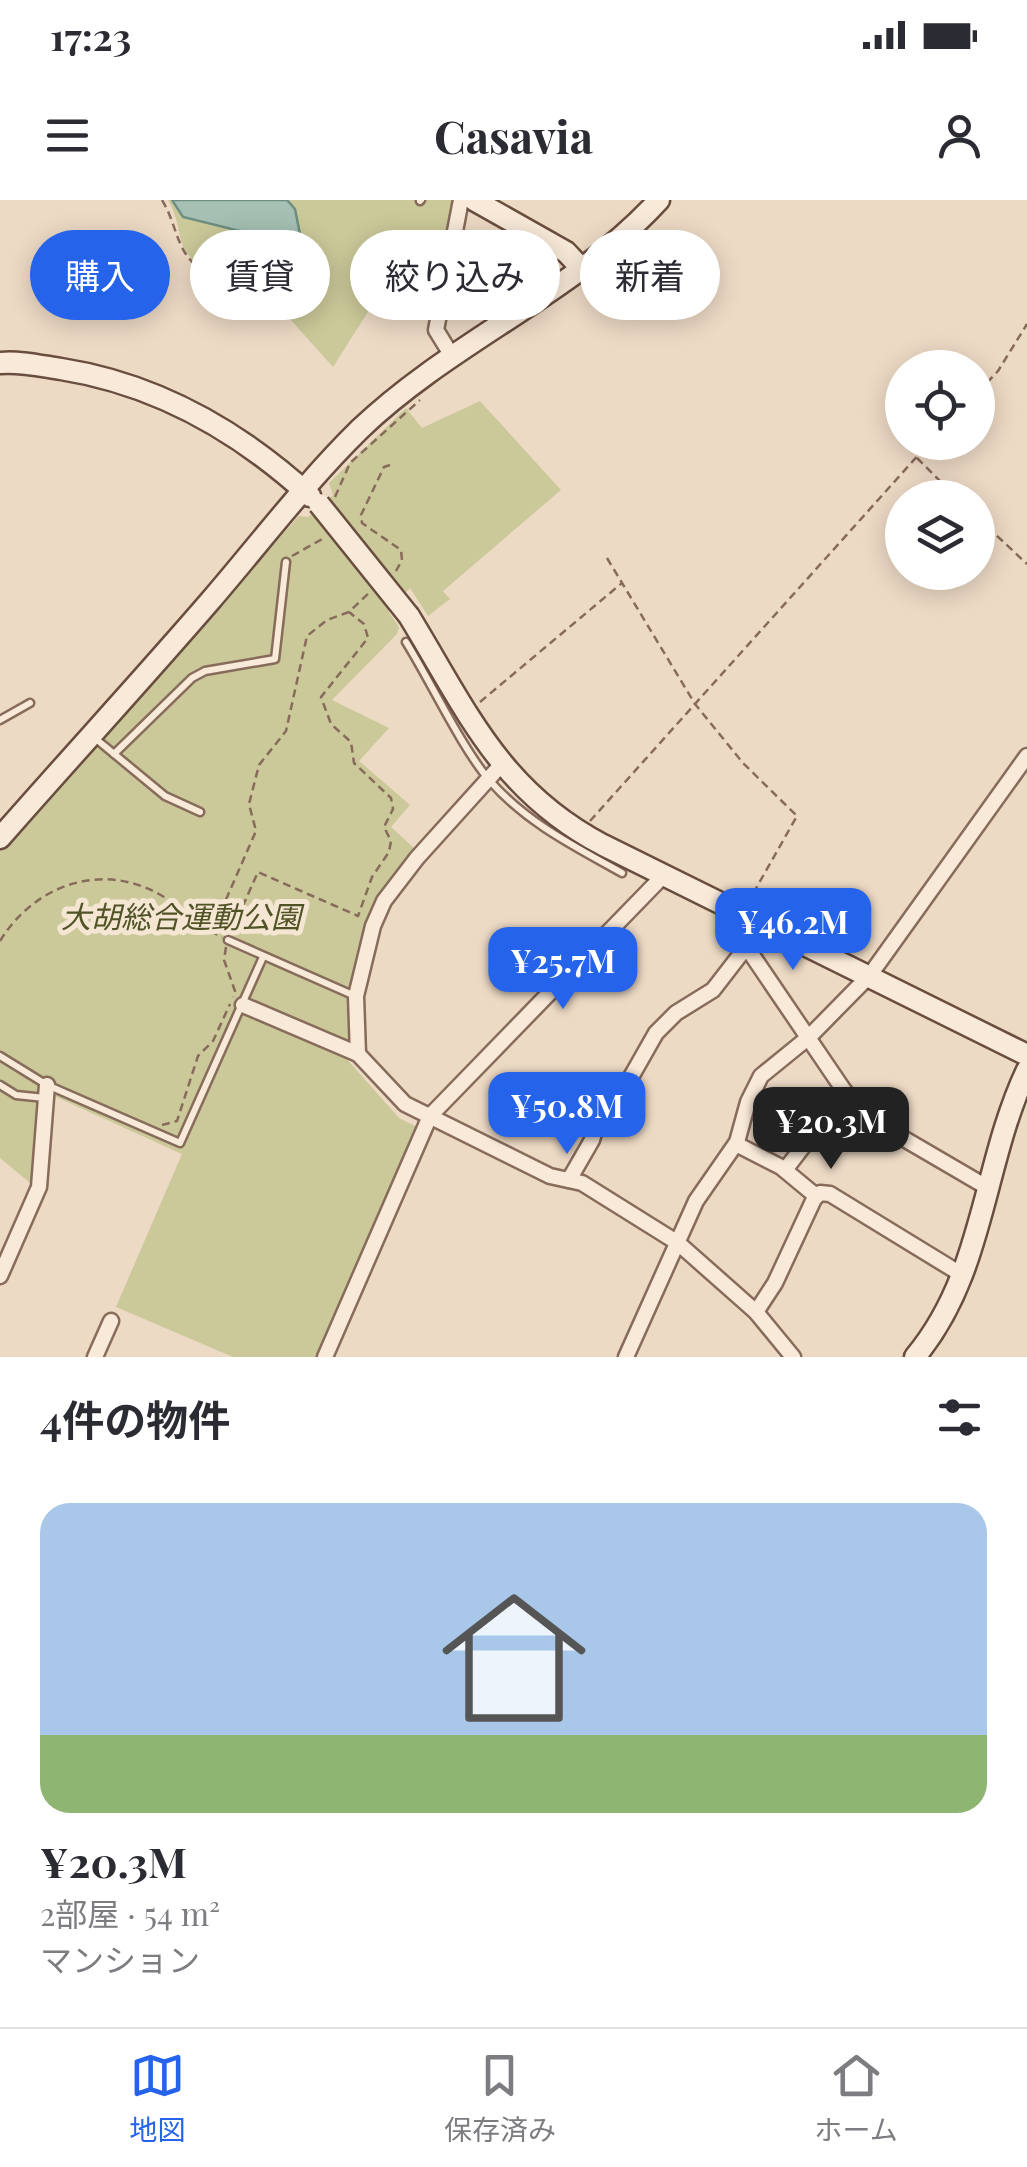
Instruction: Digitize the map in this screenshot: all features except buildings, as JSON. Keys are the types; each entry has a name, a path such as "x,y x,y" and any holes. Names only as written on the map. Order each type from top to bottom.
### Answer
{"street":[{"path":"452,356 436,330 461,200"},
{"path":"474,200 566,252 580,267"},
{"path":"632,230 659,200"},
{"path":"0,838 91,735 316,502 362,427 452,356 580,274"},
{"path":"0,363 105,376 173,401 237,438 316,502 409,616 440,682 467,712 494,772 568,832 600,852 664,874 1027,1055"},
{"path":"626,1357 696,1201 736,1144 748,1102 761,1076 808,1037 870,975 1027,756"},
{"path":"358,1054 356,996 372,926 384,901 494,772"},
{"path":"325,1357 430,1116 664,874"},
{"path":"742,913 735,930 845,1092 877,1122 990,1190"},
{"path":"569,1180 592,1140 600,1110 631,1076 656,1033 676,1013 712,990 747,946"},
{"path":"243,1005 358,1054 405,1104 550,1176 582,1183 678,1243 756,1312 792,1357"},
{"path":"915,1357 943,1319 964,1276 1027,1070"},
{"path":"0,1276 39,1187 47,1092"},
{"path":"785,1170 845,1092"},
{"path":"736,1144 785,1170 816,1196 830,1194 964,1276"},
{"path":"756,1312 775,1283 816,1196"},
{"path":"95,1357 111,1321"}],"lane":[{"path":"114,754 192,678 205,671 276,660 286,562"},
{"path":"406,642 440,682 494,772"},
{"path":"0,720 30,703"},
{"path":"91,735 165,796 200,812"},
{"path":"600,852 622,873"},
{"path":"228,940 356,996"},
{"path":"0,1056 47,1092 180,1143 264,957"},
{"path":"0,1085 16,1094 47,1092"}],"path":[{"path":"162,200 176,221 176,243 190,263"},
{"path":"995,374 1027,324"},
{"path":"316,502 350,463 422,398"},
{"path":"568,832 695,704 913,460"},
{"path":"919,460 939,480"},
{"path":"362,522 363,504 384,467 390,465"},
{"path":"348,528 362,522"},
{"path":"362,522 400,550 399,568 387,578"},
{"path":"318,528 320,539"},
{"path":"995,533 1027,562"},
{"path":"286,562 334,534"},
{"path":"607,558 695,704 743,762 797,816 742,913"},
{"path":"467,712 622,583"},
{"path":"202,924 217,920 256,831 249,804 259,765 286,730 307,636 327,620 349,612 375,588"},
{"path":"156,1124 168,1126 177,1121 198,1056 213,1041 235,991 224,960 228,940 258,872 358,916 372,877 390,852 391,840 384,827 392,809 391,798 354,764 351,742 331,724 321,697 368,638 369,631 349,612"},
{"path":"0,941 13,919 41,896 79,881 100,879 138,884 162,895 228,940"}],"green space":[{"path":"168,200 455,200 449,230 350,230 350,320 363,320 333,367 291,320 330,320 330,230 190,230 190,257"},
{"name":"大胡総合運動公園","path":"480,401 561,490 443,591 450,599 428,616 410,588 388,611 399,627 397,634 332,700 389,728 359,761 410,805 391,827 415,849 391,879 365,931 351,987 345,1057 399,1118 417,1127 317,1357 233,1357 116,1307 182,1154 43,1091 35,1187 0,1158 0,848 299,516 308,517 333,495 329,483 406,408 422,428"}],"shaded area":[{"path":"172,200 287,200 295,209 299,230 236,230 183,217"}]}
